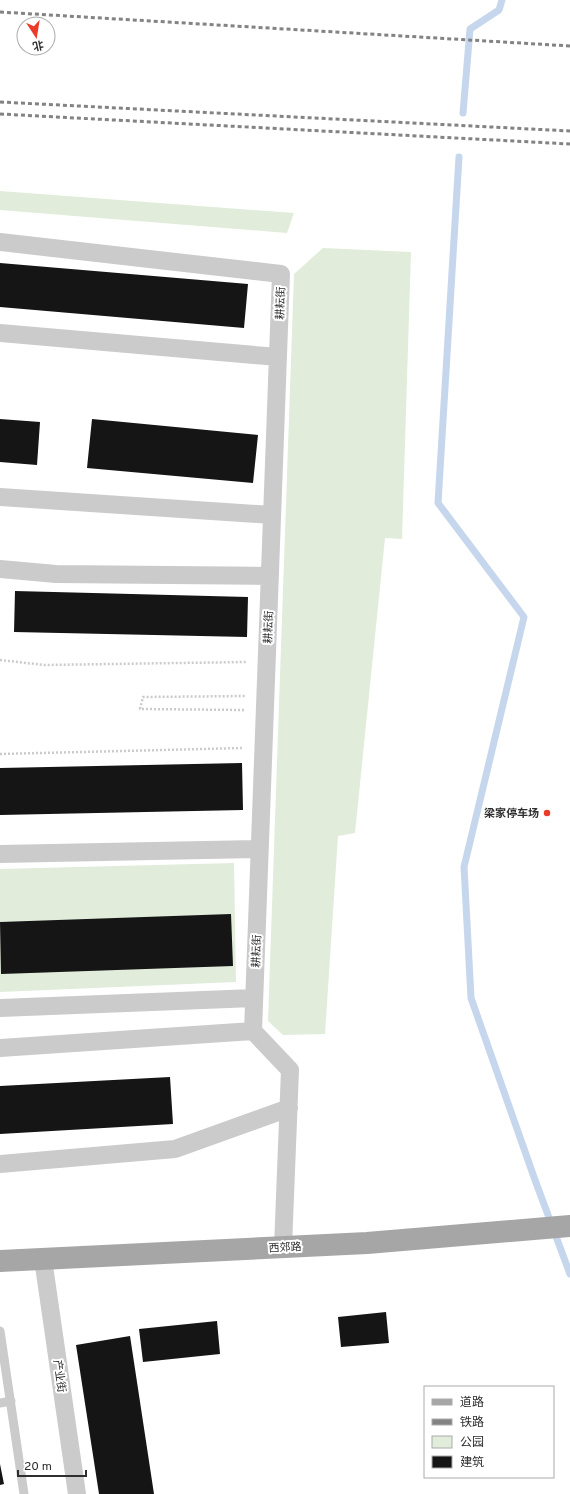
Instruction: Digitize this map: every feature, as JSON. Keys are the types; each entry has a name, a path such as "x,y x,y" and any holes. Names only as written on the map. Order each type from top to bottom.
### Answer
{"main road":[{"name":"西郊路","path":"0,1261 367,1243 570,1226"}],"street":[{"name":"耕耘街","path":"0,242 281,274 253,1031"},
{"path":"0,333 278,357"},
{"path":"0,497 272,515"},
{"path":"0,569 56,574 270,576"},
{"path":"0,854 259,849"},
{"path":"0,1008 254,998"},
{"path":"0,1048 253,1031 290,1070 283,1247"},
{"path":"0,1164 175,1149 289,1108"},
{"name":"产业街","path":"43,1259 77,1494"}],"lane":[{"path":"0,1331 24,1494"},
{"path":"0,1402 11,1401"}],"path":[{"path":"0,660 44,665 266,662"},
{"path":"143,697 232,697 265,702 232,709 140,708 143,697"},
{"path":"0,754 263,747"}],"green space":[{"path":"0,191 294,213 287,233 0,210"},
{"path":"323,248 411,252 402,539 385,538 355,833 338,836 325,1034 283,1035 268,1021 294,274"},
{"path":"234,863 236,982 0,992 0,869"}],"building":[{"path":"0,263 248,284 244,328 0,307"},
{"path":"0,419 40,422 37,465 0,462"},
{"path":"92,419 258,435 253,483 87,468"},
{"path":"15,591 248,597 247,637 14,632"},
{"path":"242,763 243,810 0,815 0,768"},
{"path":"231,914 233,966 1,974 0,922"},
{"path":"170,1077 173,1124 0,1134 0,1086"},
{"path":"386,1312 389,1343 341,1347 338,1317"},
{"path":"217,1321 220,1354 143,1362 139,1329"},
{"path":"130,1336 154,1494 99,1494 76,1345"},
{"path":"0,1464 4,1484 0,1485"}],"waterway":[{"path":"463,113 470,29 499,10 502,0"},
{"path":"459,157 438,503 524,617 464,867 471,998 535,1180 570,1274"}],"railway":[{"path":"0,12 570,46"},
{"path":"0,102 570,131"},
{"path":"0,114 570,144"}],"place":[{"name":"梁家停车场","path":"547,813"}]}
